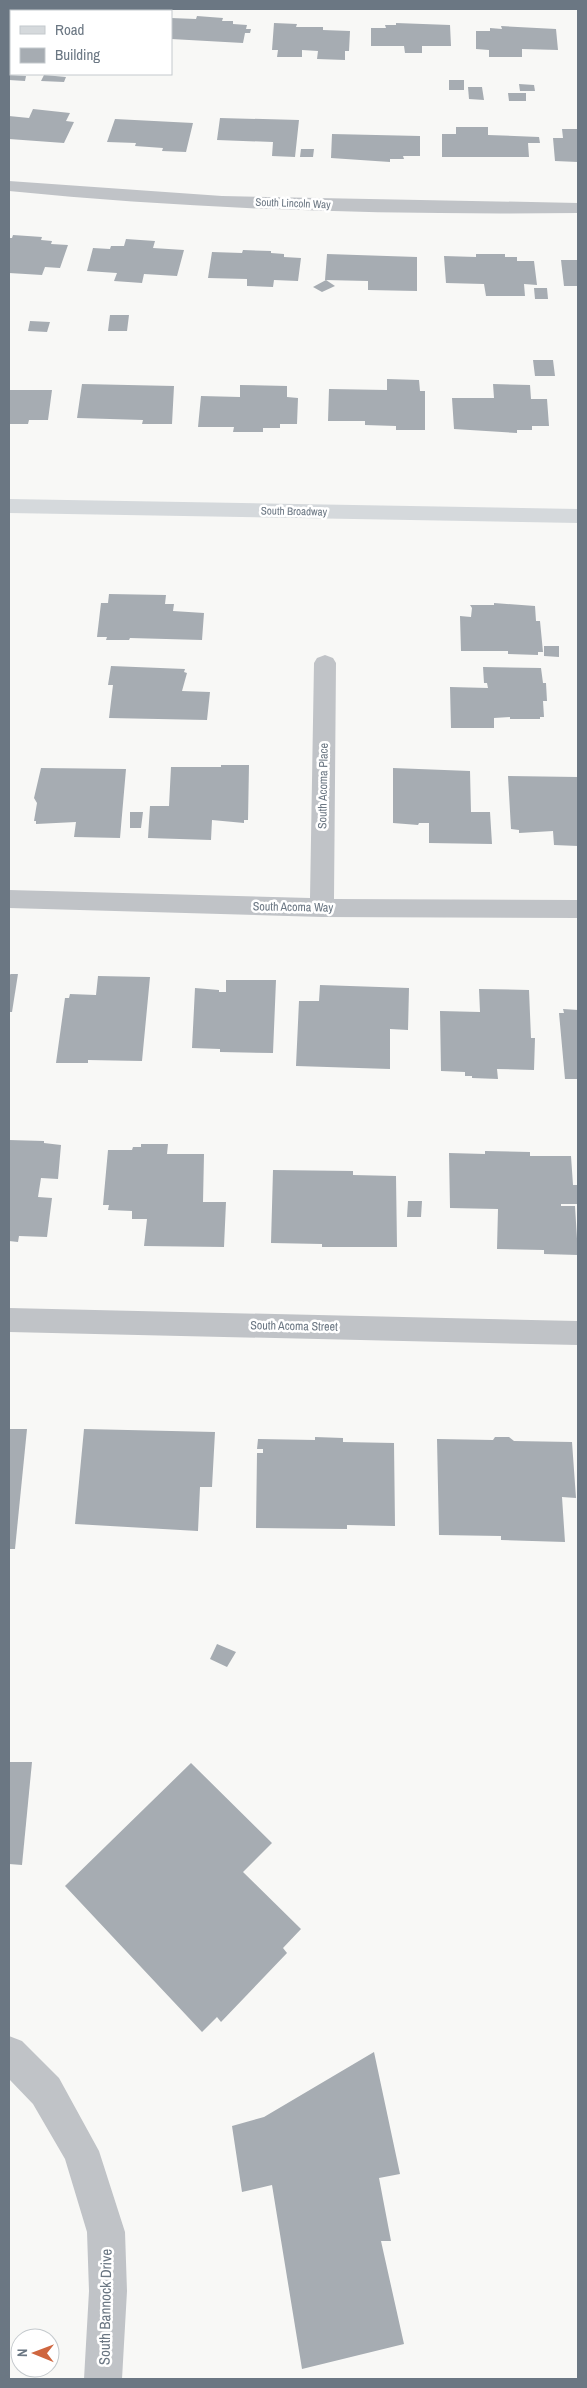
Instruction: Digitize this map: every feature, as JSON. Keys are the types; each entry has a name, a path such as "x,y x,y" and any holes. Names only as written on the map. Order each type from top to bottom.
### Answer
{"main road":[{"name":"South Broadway","path":"9,506 578,516"}],"street":[{"name":"South Lincoln Way","path":"9,186 177,200 390,206 578,208"},
{"name":"South Acoma Place","path":"322,908 325,664"},
{"name":"South Acoma Way","path":"9,899 322,908 578,909"},
{"name":"South Acoma Street","path":"9,1320 578,1332"},
{"name":"South Bannock Drive","path":"9,2054 46,2091 81,2151 106,2232 108,2291 103,2379"}],"building":[{"path":"9,9 43,9 10,10 9,26"},
{"path":"197,16 223,18 222,21 233,21 233,24 247,25 246,29 251,29 250,33 245,33 243,43 172,39 172,18 196,19"},
{"path":"274,23 297,24 296,27 323,27 323,30 350,31 349,51 345,51 345,60 317,59 318,51 302,50 302,57 277,57 278,50 272,50"},
{"path":"396,23 450,25 451,46 422,46 422,53 405,53 404,46 371,46 371,28 386,28 385,25 396,25"},
{"path":"501,26 556,29 558,50 522,49 522,57 489,57 489,50 476,49 476,31 490,31 490,28 502,29"},
{"path":"10,75 26,76 25,81 9,80"},
{"path":"44,75 66,77 64,82 41,81"},
{"path":"449,80 464,80 464,90 449,90"},
{"path":"519,84 534,85 535,91 520,91"},
{"path":"468,87 482,87 484,100 469,99"},
{"path":"508,93 526,93 526,101 509,101"},
{"path":"33,109 70,113 66,121 74,122 64,143 9,139 9,116 29,118"},
{"path":"220,118 299,120 295,157 272,156 273,142 217,140"},
{"path":"115,119 193,123 186,152 162,151 163,148 135,146 136,143 107,142"},
{"path":"456,127 488,127 488,135 539,137 540,143 528,143 529,157 442,157 442,134 456,134"},
{"path":"562,129 578,129 578,162 555,161 553,138 563,138"},
{"path":"332,134 420,136 420,156 403,156 404,159 390,159 390,162 331,158"},
{"path":"301,149 314,149 313,157 300,157"},
{"path":"13,235 42,237 41,240 52,241 51,244 68,245 60,268 45,267 42,275 9,273 9,238 12,238"},
{"path":"126,239 155,241 153,248 184,250 177,276 144,274 142,283 114,281 117,273 87,271 93,248 110,249 111,246 124,246"},
{"path":"243,250 271,251 271,253 284,254 284,257 301,258 298,281 274,280 273,287 247,286 247,279 208,278 212,252 242,253"},
{"path":"327,254 417,257 417,291 368,290 368,281 325,280"},
{"path":"476,254 505,254 505,257 517,257 517,261 534,261 537,285 524,284 525,296 486,296 484,284 446,283 444,256 476,257"},
{"path":"561,260 578,260 578,286 564,286"},
{"path":"326,280 335,286 322,292 313,287"},
{"path":"534,288 547,288 548,299 535,299"},
{"path":"110,315 129,315 127,331 108,331"},
{"path":"30,321 50,322 47,332 28,331"},
{"path":"533,360 553,360 555,376 535,376"},
{"path":"387,379 419,380 420,391 425,391 425,430 396,430 396,426 365,425 365,421 328,421 329,389 387,390"},
{"path":"82,384 174,386 172,424 142,424 143,420 77,418"},
{"path":"493,384 530,385 531,399 547,399 549,426 532,426 532,430 517,430 517,433 454,429 452,398 494,398"},
{"path":"240,385 287,386 287,397 298,398 297,424 280,424 280,428 263,428 263,432 233,432 234,427 198,427 201,396 240,397"},
{"path":"9,390 52,390 48,420 29,420 28,424 9,424"},
{"path":"109,594 166,595 165,604 174,604 173,611 204,613 202,640 130,638 129,640 106,640 107,637 97,637 101,603 108,603"},
{"path":"494,603 535,606 536,621 540,621 543,652 538,652 538,655 508,654 508,651 461,651 460,616 471,617 472,608 470,605 494,605"},
{"path":"544,646 559,646 559,657 544,656"},
{"path":"111,666 185,669 184,672 187,673 182,691 210,692 207,720 109,718 113,685 108,685"},
{"path":"483,667 541,668 543,683 546,683 547,701 543,701 544,717 540,717 540,719 494,718 494,728 451,728 450,687 488,688 487,683 484,683"},
{"path":"221,765 249,765 248,820 244,820 244,823 212,820 211,840 148,838 150,806 169,806 171,767 221,767"},
{"path":"41,768 126,769 120,838 74,837 76,822 36,824 36,821 34,821 37,803 34,798"},
{"path":"393,768 470,771 471,812 490,812 492,844 429,843 429,823 419,823 418,825 393,823"},
{"path":"508,776 578,777 578,846 554,845 553,831 519,833 519,830 511,829"},
{"path":"130,812 143,812 141,828 130,828"},
{"path":"18,974 12,1012 9,1012 9,975"},
{"path":"98,976 150,977 142,1061 88,1060 88,1063 56,1063 65,998 69,998 70,994 96,995"},
{"path":"226,980 276,980 273,1053 220,1052 220,1049 192,1048 195,988 226,992"},
{"path":"320,985 409,988 408,1030 390,1029 390,1069 296,1066 299,1001 319,1001"},
{"path":"479,989 529,990 531,1038 535,1038 534,1070 497,1069 498,1079 472,1078 472,1076 465,1076 465,1072 441,1071 440,1011 480,1012"},
{"path":"563,1009 578,1010 578,1079 565,1079 559,1013 564,1013"},
{"path":"9,1140 44,1141 44,1143 61,1145 58,1179 41,1178 38,1197 52,1198 47,1237 19,1236 18,1242 9,1241"},
{"path":"141,1144 168,1144 167,1154 204,1154 203,1202 226,1202 224,1247 144,1246 147,1219 132,1219 132,1211 108,1210 109,1205 103,1205 108,1150 132,1150 133,1147 141,1147"},
{"path":"485,1151 530,1152 530,1156 571,1156 573,1185 578,1185 578,1204 561,1204 561,1206 575,1206 578,1255 544,1254 544,1250 497,1249 498,1209 450,1208 449,1153 485,1154"},
{"path":"273,1170 353,1171 353,1175 396,1176 397,1247 322,1247 322,1244 271,1243"},
{"path":"408,1201 422,1201 421,1217 407,1217"},
{"path":"9,1429 27,1429 15,1549 9,1549"},
{"path":"84,1429 215,1432 212,1487 200,1487 198,1531 75,1524"},
{"path":"315,1437 343,1438 343,1442 394,1443 395,1526 347,1525 347,1529 256,1528 257,1453 263,1453 263,1449 257,1449 258,1439 315,1440"},
{"path":"495,1437 509,1437 514,1441 572,1442 576,1498 562,1497 565,1542 501,1540 501,1536 439,1535 437,1439 493,1440"},
{"path":"217,1644 236,1652 227,1667 210,1659"},
{"path":"9,1762 32,1762 22,1865 9,1864"},
{"path":"191,1763 272,1843 243,1872 301,1929 283,1948 287,1953 221,2022 217,2017 202,2032 65,1886"},
{"path":"374,2052 400,2174 379,2178 391,2241 381,2241 404,2344 302,2369 272,2185 242,2192 232,2126 264,2117"}]}
